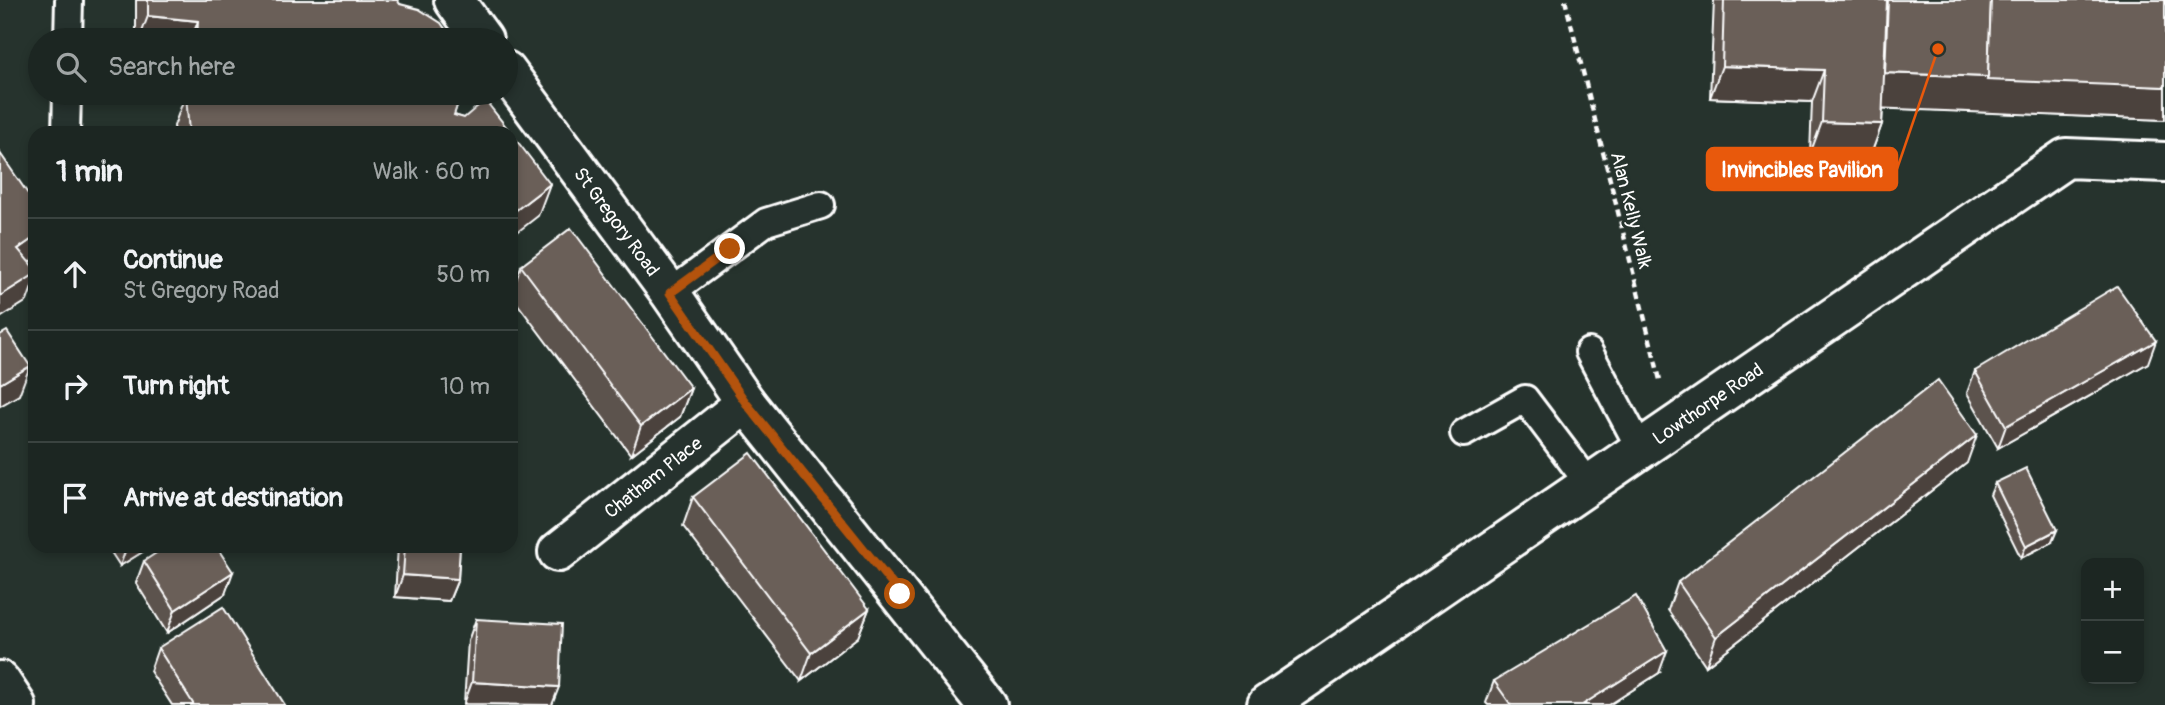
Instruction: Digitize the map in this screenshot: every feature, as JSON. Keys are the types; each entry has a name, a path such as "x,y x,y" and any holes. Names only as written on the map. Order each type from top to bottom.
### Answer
{"street":[{"path":"454,0 474,28"},
{"name":"St Gregory Road","path":"518,87 670,293 746,403 987,705"},
{"name":"Lowthorpe Road","path":"1267,705 2066,158 2165,162"},
{"name":"Chatham Place","path":"558,552 746,403"},
{"path":"0,681 16,705"}],"lane":[{"path":"68,28 69,0"},
{"path":"66,126 67,105"},
{"path":"670,293 766,222 821,205"},
{"path":"1589,352 1641,450"},
{"path":"1464,433 1525,399 1590,485"}],"path":[{"name":"Alan Kelly Walk","path":"1565,0 1672,428"}],"building":[{"path":"148,0 397,0 400,4 419,9 445,28 198,28 198,21 148,16"},
{"path":"1724,0 1887,0 1882,124 1822,122 1824,70 1722,66"},
{"path":"1888,0 1991,0 1988,77 1885,73"},
{"path":"1991,0 2165,0 2165,87 1987,80"},
{"path":"187,105 457,105 454,115 464,118 479,105 489,105 505,126 188,126"},
{"path":"518,142 550,184 518,209"},
{"path":"0,153 28,194 28,242 18,249 28,261 28,278 0,296"},
{"path":"571,228 691,388 641,426 521,266"},
{"path":"2117,286 2156,341 2006,426 1975,371"},
{"path":"7,331 28,363 28,367 0,384 0,335"},
{"path":"1938,380 1977,435 1716,637 1678,582"},
{"path":"751,453 869,609 811,653 693,497"},
{"path":"2026,468 2057,530 2026,546 1995,483"},
{"path":"156,553 221,553 233,572 175,610 144,561"},
{"path":"405,553 460,553 458,579 403,575"},
{"path":"1636,596 1667,651 1582,705 1511,705 1494,681"},
{"path":"223,607 285,705 194,705 158,648"},
{"path":"476,619 562,624 559,687 472,682"}],"place":[{"name":"Invincibles Pavilion","path":"1938,49"}],"route":[{"path":"730,249 670,293 746,403 900,594"}]}
